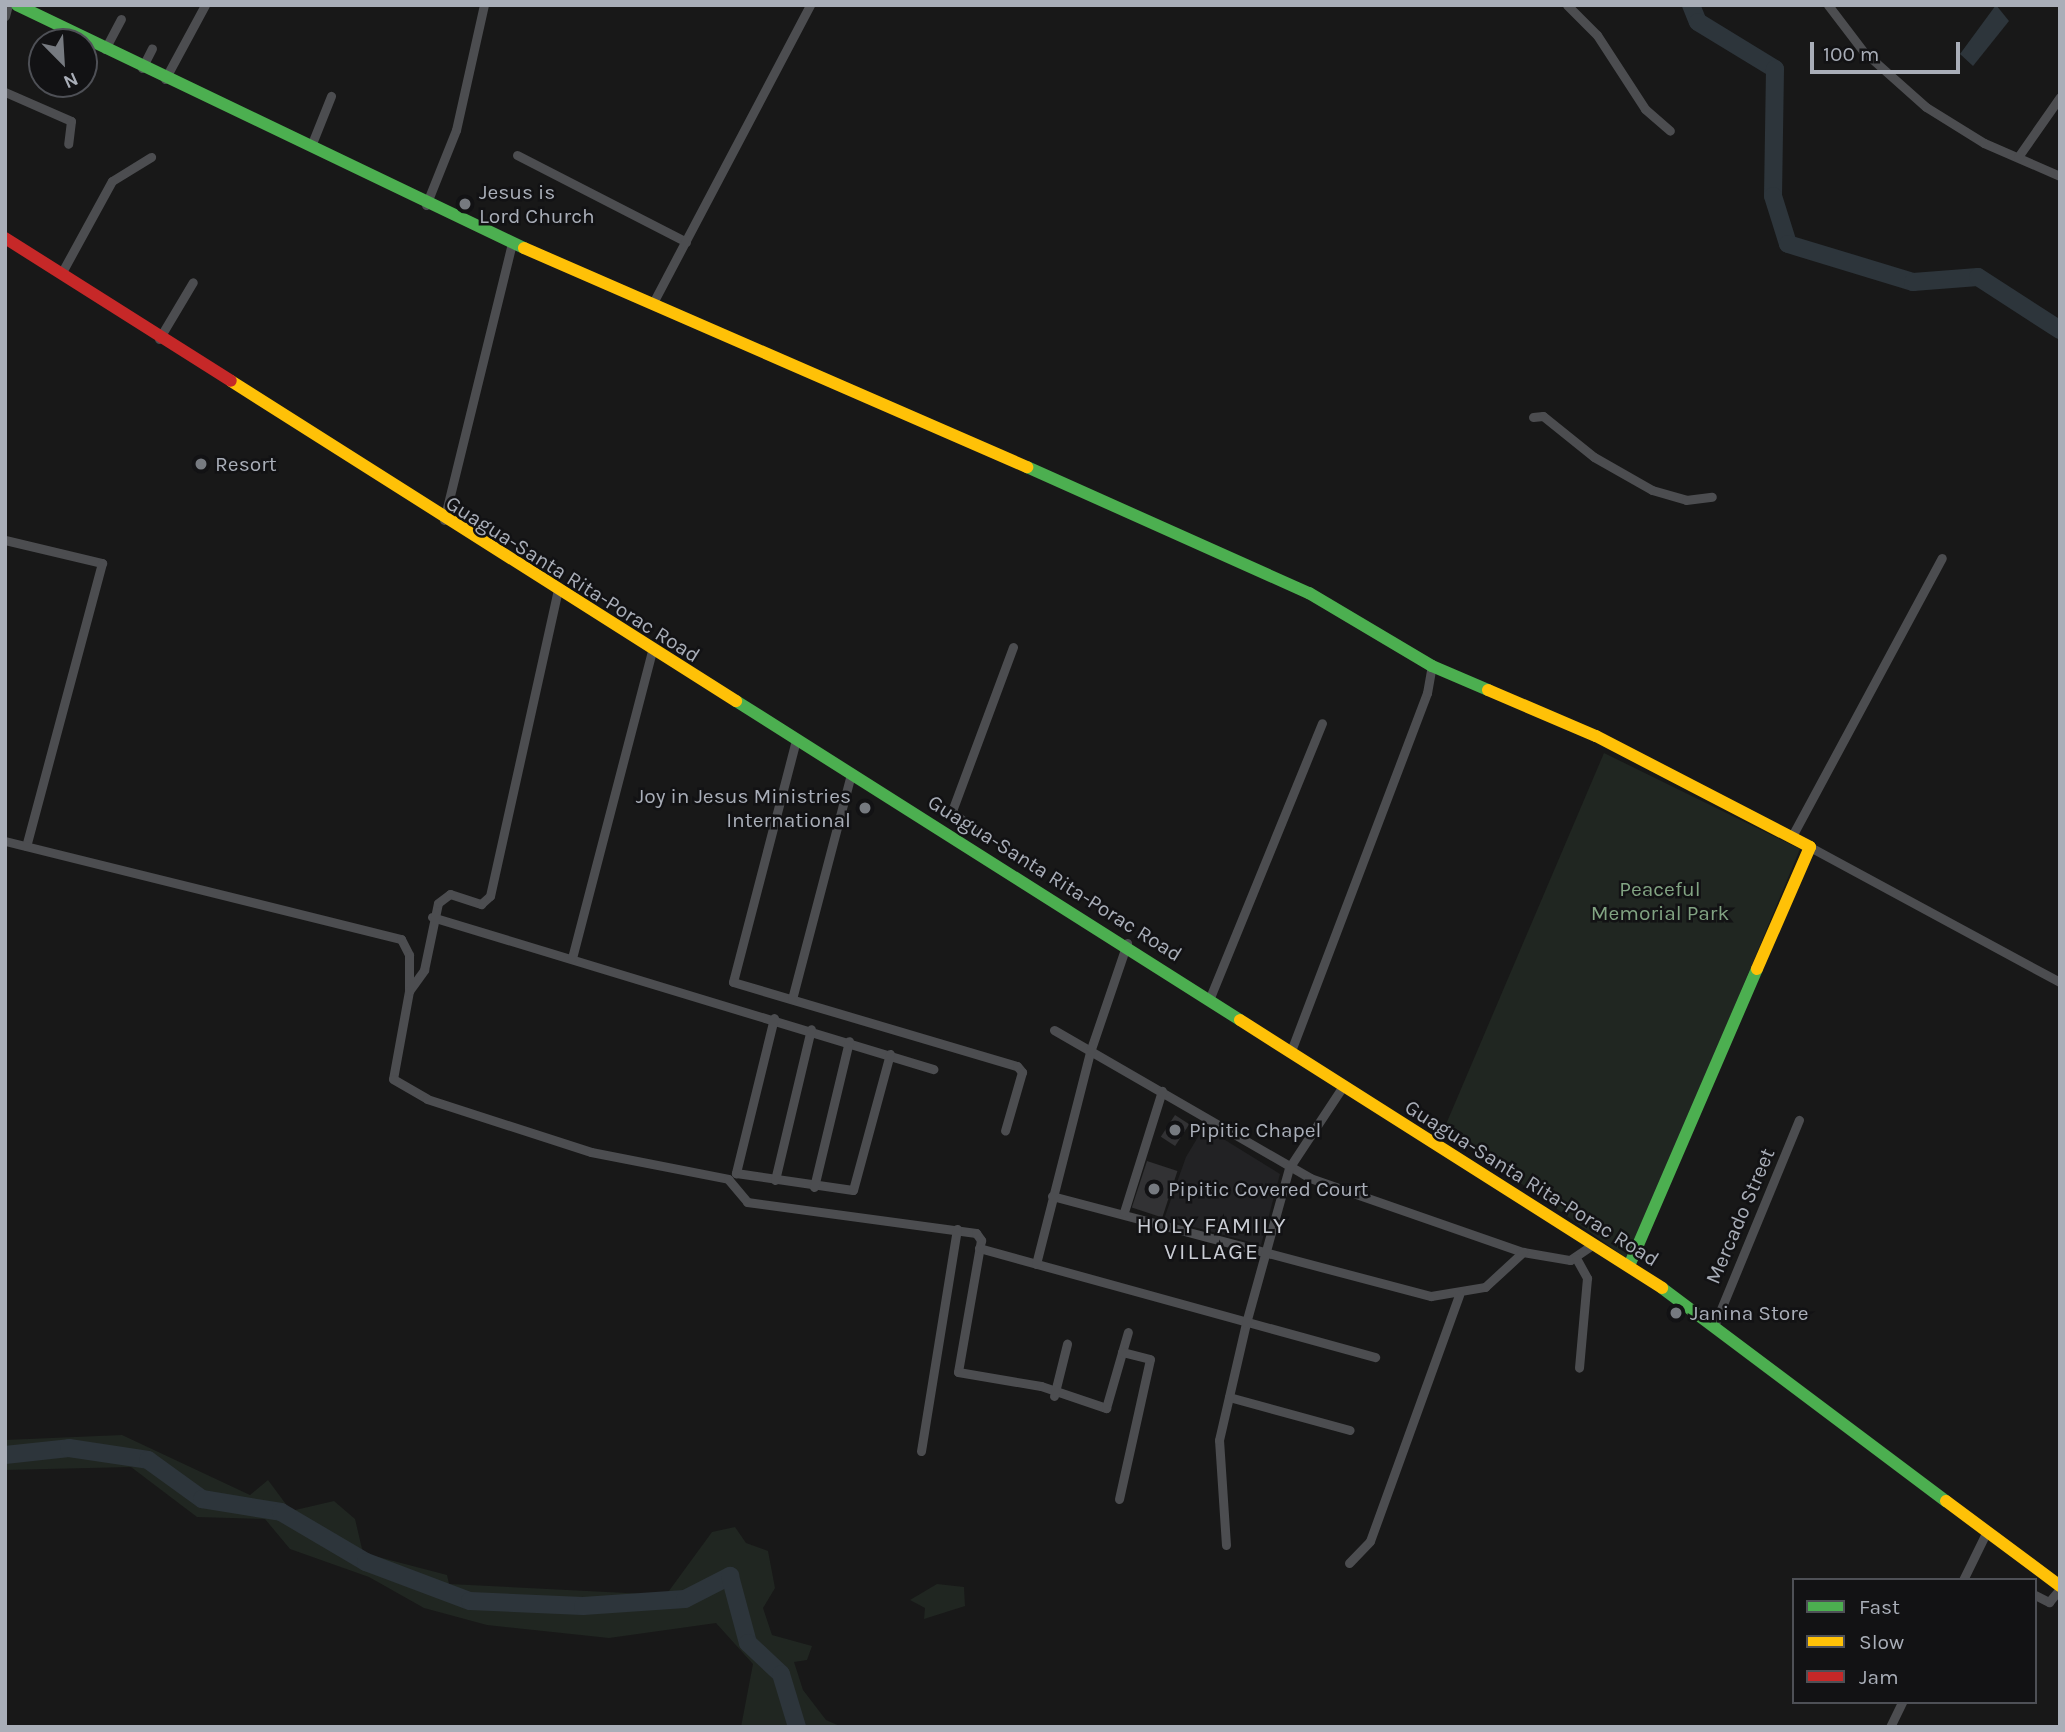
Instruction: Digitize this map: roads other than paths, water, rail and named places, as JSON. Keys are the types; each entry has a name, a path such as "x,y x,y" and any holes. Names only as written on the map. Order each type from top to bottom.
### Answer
{"main road":[{"path":"17,5 165,79 312,146 426,205 512,244 654,301 1308,593 1432,666 1597,736 1810,847 1629,1266"},
{"name":"Guagua-Santa Rita-Porac Road","path":"5,238 444,520 1127,943 1209,1000 1629,1266 1714,1326 2060,1587"}],"street":[{"path":"5,16 8,5"},
{"path":"165,79 205,5"},
{"path":"426,205 456,130 484,5"},
{"path":"654,301 810,5"},
{"path":"1567,5 1597,35 1644,109 1670,131"},
{"path":"1828,5 1863,51 1926,107 2018,157 2060,176"},
{"path":"105,49 121,19"},
{"path":"142,68 152,48"},
{"path":"5,92 71,121 68,144"},
{"path":"312,146 331,96"},
{"path":"2018,157 2060,97"},
{"path":"517,155 685,242"},
{"path":"61,274 112,181 151,157"},
{"path":"444,520 512,244"},
{"path":"159,339 193,282"},
{"path":"1533,417 1543,416 1594,457 1652,490 1686,500 1712,497"},
{"path":"5,540 102,563 26,846"},
{"path":"1791,838 1942,558"},
{"path":"409,991 428,953 432,917 443,897 481,904 490,896 558,589"},
{"path":"977,833 953,811 1013,647"},
{"path":"572,958 652,650"},
{"path":"1291,1051 1427,693 1432,666"},
{"path":"1209,1000 1322,723"},
{"path":"796,740 733,982 1021,1068 1005,1131"},
{"path":"792,999 851,774"},
{"path":"5,841 401,939 409,955 409,991 393,1079 427,1098 591,1152 728,1179 747,1202 957,1229 980,1236 958,1373 1041,1386 1054,1396 1106,1408 1128,1332"},
{"path":"1810,847 2060,982"},
{"path":"432,917 811,1028 933,1069"},
{"path":"1036,1264 1091,1049 1127,943"},
{"path":"409,955 428,953"},
{"path":"774,1018 734,1170 814,1187 856,1186 890,1054"},
{"path":"775,1180 811,1028"},
{"path":"1054,1030 1091,1049 1289,1168 1523,1252 1576,1258 1594,1244"},
{"path":"814,1187 849,1041"},
{"path":"1226,1545 1217,1460 1246,1323 1289,1168 1343,1086"},
{"path":"1124,1212 1162,1091"},
{"name":"Mercado Street","path":"1714,1326 1799,1120"},
{"path":"1052,1196 1124,1212 1418,1294 1459,1296 1493,1283 1523,1252"},
{"path":"921,1451 957,1229"},
{"path":"979,1248 1375,1357"},
{"path":"1576,1258 1587,1278 1579,1368"},
{"path":"1349,1563 1370,1541 1459,1296"},
{"path":"1054,1396 1067,1345"},
{"path":"1119,1499 1150,1359 1122,1352"},
{"path":"1229,1396 1350,1430"},
{"path":"1964,1578 1987,1531"},
{"path":"2037,1596 2049,1602 2060,1587"},
{"path":"1890,1727 1901,1704"}],"waterway":[{"path":"1691,5 1698,22 1775,69 1773,196 1788,244 1913,282 1978,277 2060,330"},
{"path":"5,1455 69,1448 148,1460 202,1499 281,1512 366,1562 470,1601 583,1606 685,1599 730,1576 748,1643 781,1674 797,1727"}],"place":[{"name":"Jesus is Lord Church","path":"465,204"},
{"name":"Resort","path":"201,464"},
{"name":"Joy in Jesus Ministries International","path":"865,808"},
{"name":"Pipitic Chapel","path":"1175,1130"},
{"name":"Pipitic Covered Court","path":"1154,1189"},
{"name":"Janina Store","path":"1676,1313"}],"district":[{"name":"HOLY FAMILY VILLAGE","path":"1212,1239"}],"park label":[{"name":"Peaceful Memorial Park","path":"1660,901"}]}
